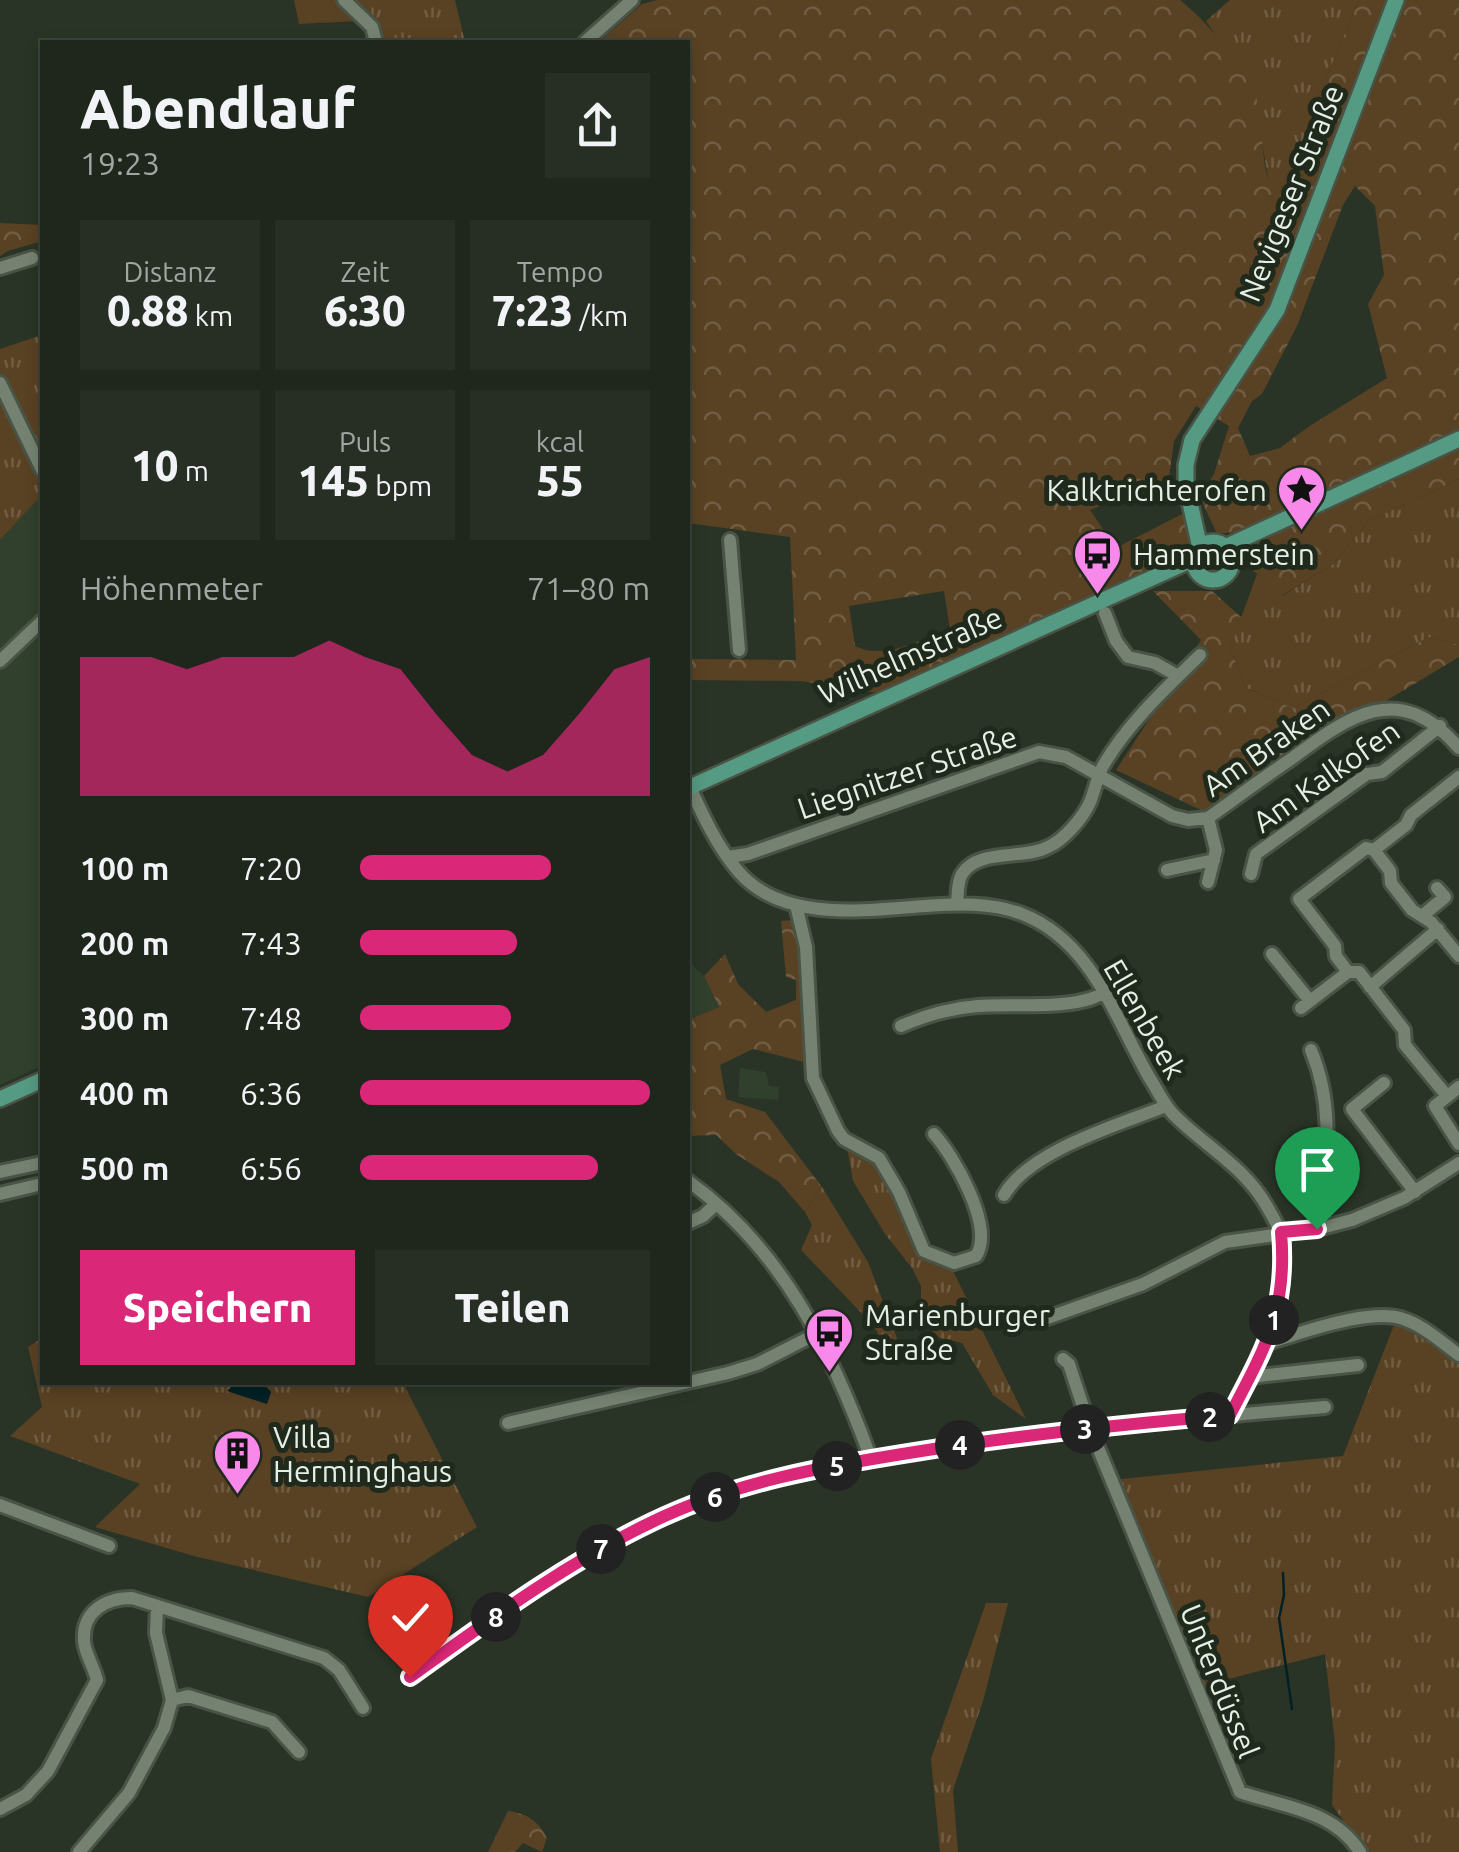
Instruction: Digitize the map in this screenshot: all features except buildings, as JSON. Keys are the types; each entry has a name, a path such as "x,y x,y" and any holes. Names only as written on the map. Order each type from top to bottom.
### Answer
{"main road":[{"name":"Nevigeser Straße","path":"1209,551 1193,516 1186,465 1192,440 1277,310 1396,0"},
{"name":"Wilhelmstraße","path":"690,786 1459,439"},
{"path":"0,1099 40,1082"}],"street":[{"path":"344,0 372,27 375,40"},
{"path":"587,40 632,0"},
{"path":"0,268 32,258"},
{"path":"0,383 40,466"},
{"path":"730,540 739,650"},
{"path":"1106,613 1120,649 1128,657 1155,663 1178,676"},
{"path":"0,662 40,624"},
{"path":"957,904 959,877 968,866 984,859 1050,847 1084,811 1115,750 1200,655"},
{"name":"Am Braken","path":"1099,776 1172,816 1188,820 1208,818 1324,733 1354,716 1394,709 1440,726 1459,748"},
{"name":"Am Kalkofen","path":"1251,874 1256,854 1367,774 1382,772 1440,726"},
{"name":"Liegnitzer Straße","path":"728,857 748,854 1039,752 1066,756 1099,776"},
{"path":"1374,850 1459,777"},
{"name":"Ellenbeek","path":"690,791 740,874 759,888 796,904 860,911 957,904 999,908 1023,914 1056,932 1089,966 1166,1106 1243,1172 1281,1232 1281,1298 1268,1343 1230,1415"},
{"name":"Am Braken","path":"1208,818 1216,850 1208,882"},
{"path":"1348,972 1336,956 1335,946 1299,899 1366,848 1374,850 1390,871 1391,883 1412,910 1438,929 1459,956"},
{"path":"1167,870 1214,860"},
{"path":"1422,916 1445,898 1437,888"},
{"path":"796,904 806,948 813,1078 820,1098 844,1139 878,1158 924,1250 939,1260 954,1263 976,1256 982,1245 980,1228 958,1165 934,1134"},
{"path":"1370,986 1438,929"},
{"path":"1047,1318 1143,1284 1226,1242 1352,1220 1415,1192 1459,1161 1454,1152 1459,1145 1435,1106 1453,1092 1405,1045 1404,1030 1359,972 1348,972 1306,1004 1272,954"},
{"path":"901,1026 940,1012 975,1006 1073,1002 1104,992"},
{"path":"1311,1050 1321,1072 1328,1116 1317,1229"},
{"path":"1384,1083 1352,1109 1415,1192"},
{"path":"1004,1196 1022,1173 1048,1157 1166,1106"},
{"path":"0,1172 40,1162"},
{"path":"690,1183 776,1266 818,1333 846,1389 871,1459"},
{"path":"0,1194 40,1184"},
{"path":"690,1222 715,1205"},
{"path":"1268,1343 1356,1320 1395,1316 1410,1321 1459,1355"},
{"path":"690,1381 757,1364 818,1333"},
{"path":"1063,1358 1090,1428"},
{"path":"1250,1377 1358,1365"},
{"path":"508,1422 674,1385"},
{"path":"410,1677 560,1573 653,1521 763,1482 871,1459 1090,1428 1324,1407"},
{"name":"Unterdüssel","path":"1090,1428 1240,1792 1307,1810 1339,1828 1360,1852"},
{"path":"0,1505 109,1546"},
{"path":"0,1809 26,1796 48,1771 97,1680 84,1637 95,1608 118,1598 132,1598 324,1658 339,1670 363,1708"},
{"path":"79,1852 128,1794 164,1728 172,1700 156,1632 158,1606"},
{"path":"172,1700 188,1696 272,1722 298,1752"}],"shaded area":[{"path":"40,497 40,1067 0,1085 0,540"},
{"path":"690,963 704,976 719,1007 690,1019"},
{"path":"740,1068 766,1072 769,1086 779,1087 778,1100 738,1097"}],"green space":[{"path":"294,0 336,0 357,21 299,24"},
{"path":"353,0 455,0 465,40 382,40 373,15"},
{"path":"657,0 1180,0 1222,42 1249,79 1258,106 1267,173 1280,201 1293,213 1302,191 1303,172 1321,139 1310,116 1359,0 1459,0 1459,479 1368,521 1333,564 1281,596 1244,562 1256,543 1243,531 1217,534 1200,497 1214,474 1229,426 1196,406 1174,441 1169,478 1090,510 1116,548 1186,512 1189,550 878,693 801,681 690,680 690,659 796,660 790,537 690,523 690,40 601,40 642,4","holes":["1355,186 1375,206 1384,275 1368,304 1387,378 1280,448 1250,456 1238,428 1252,401 1262,394 1297,326 1343,205","944,591 950,629 890,650 866,650 855,646 849,606"]},
{"path":"1230,0 1359,0 1310,116 1321,139 1303,171 1302,191 1293,213 1276,202 1269,183 1253,90 1206,21"},
{"path":"0,223 40,225 40,242 0,256"},
{"path":"40,336 40,497 0,540 0,349"},
{"path":"1459,479 1459,645 1429,637 1293,708 1246,688 1230,648 1257,574 1282,596 1333,564 1368,521"},
{"path":"1153,591 1212,591 1242,618 1230,648 1246,688 1293,708 1429,637 1459,645 1459,657 1203,811 1116,770 1201,640"},
{"path":"793,920 804,972 804,1062 753,1049 720,1065 726,1099 765,1112 822,1187 805,1212 779,1182 736,1154 716,1135 690,1136 690,1019 719,1007 704,976 725,954 738,984 766,1012 796,1000 796,980 786,977 781,921"},
{"path":"847,1147 881,1166 919,1252 952,1269 1026,1419 993,1395 962,1343 932,1336 932,1321 921,1304 921,1286 853,1181"},
{"path":"822,1187 868,1262 905,1359 893,1363 874,1326 801,1250 812,1225 805,1212"},
{"path":"1396,1320 1459,1358 1459,1852 1366,1852 1332,1805 1335,1743 1325,1654 1201,1686 1112,1480 1343,1456"},
{"path":"40,1339 40,1385 404,1385 477,1527 368,1597 194,1556 95,1527 140,1484 10,1436 42,1407 28,1347"},
{"path":"986,1603 1008,1603 983,1701 953,1790 958,1852 940,1852 931,1759"},
{"path":"508,1811 526,1816 540,1827 547,1838 542,1852 523,1843 515,1852 488,1852"}],"water":[{"path":"233,1385 265,1385 271,1392 267,1404 227,1391"}],"waterway":[{"path":"1283,1573 1279,1618 1292,1709"}],"place":[{"name":"Kalktrichterofen","path":"1302,532"},
{"name":"Hammerstein","path":"1098,596"},
{"name":"Marienburger Straße","path":"830,1374"},
{"name":"Villa Herminghaus","path":"238,1496"}],"route":[{"path":"410,1677 560,1573 653,1521 703,1501 781,1477 871,1459 1090,1428 1230,1415 1268,1343 1281,1298 1281,1232 1317,1229"}]}
